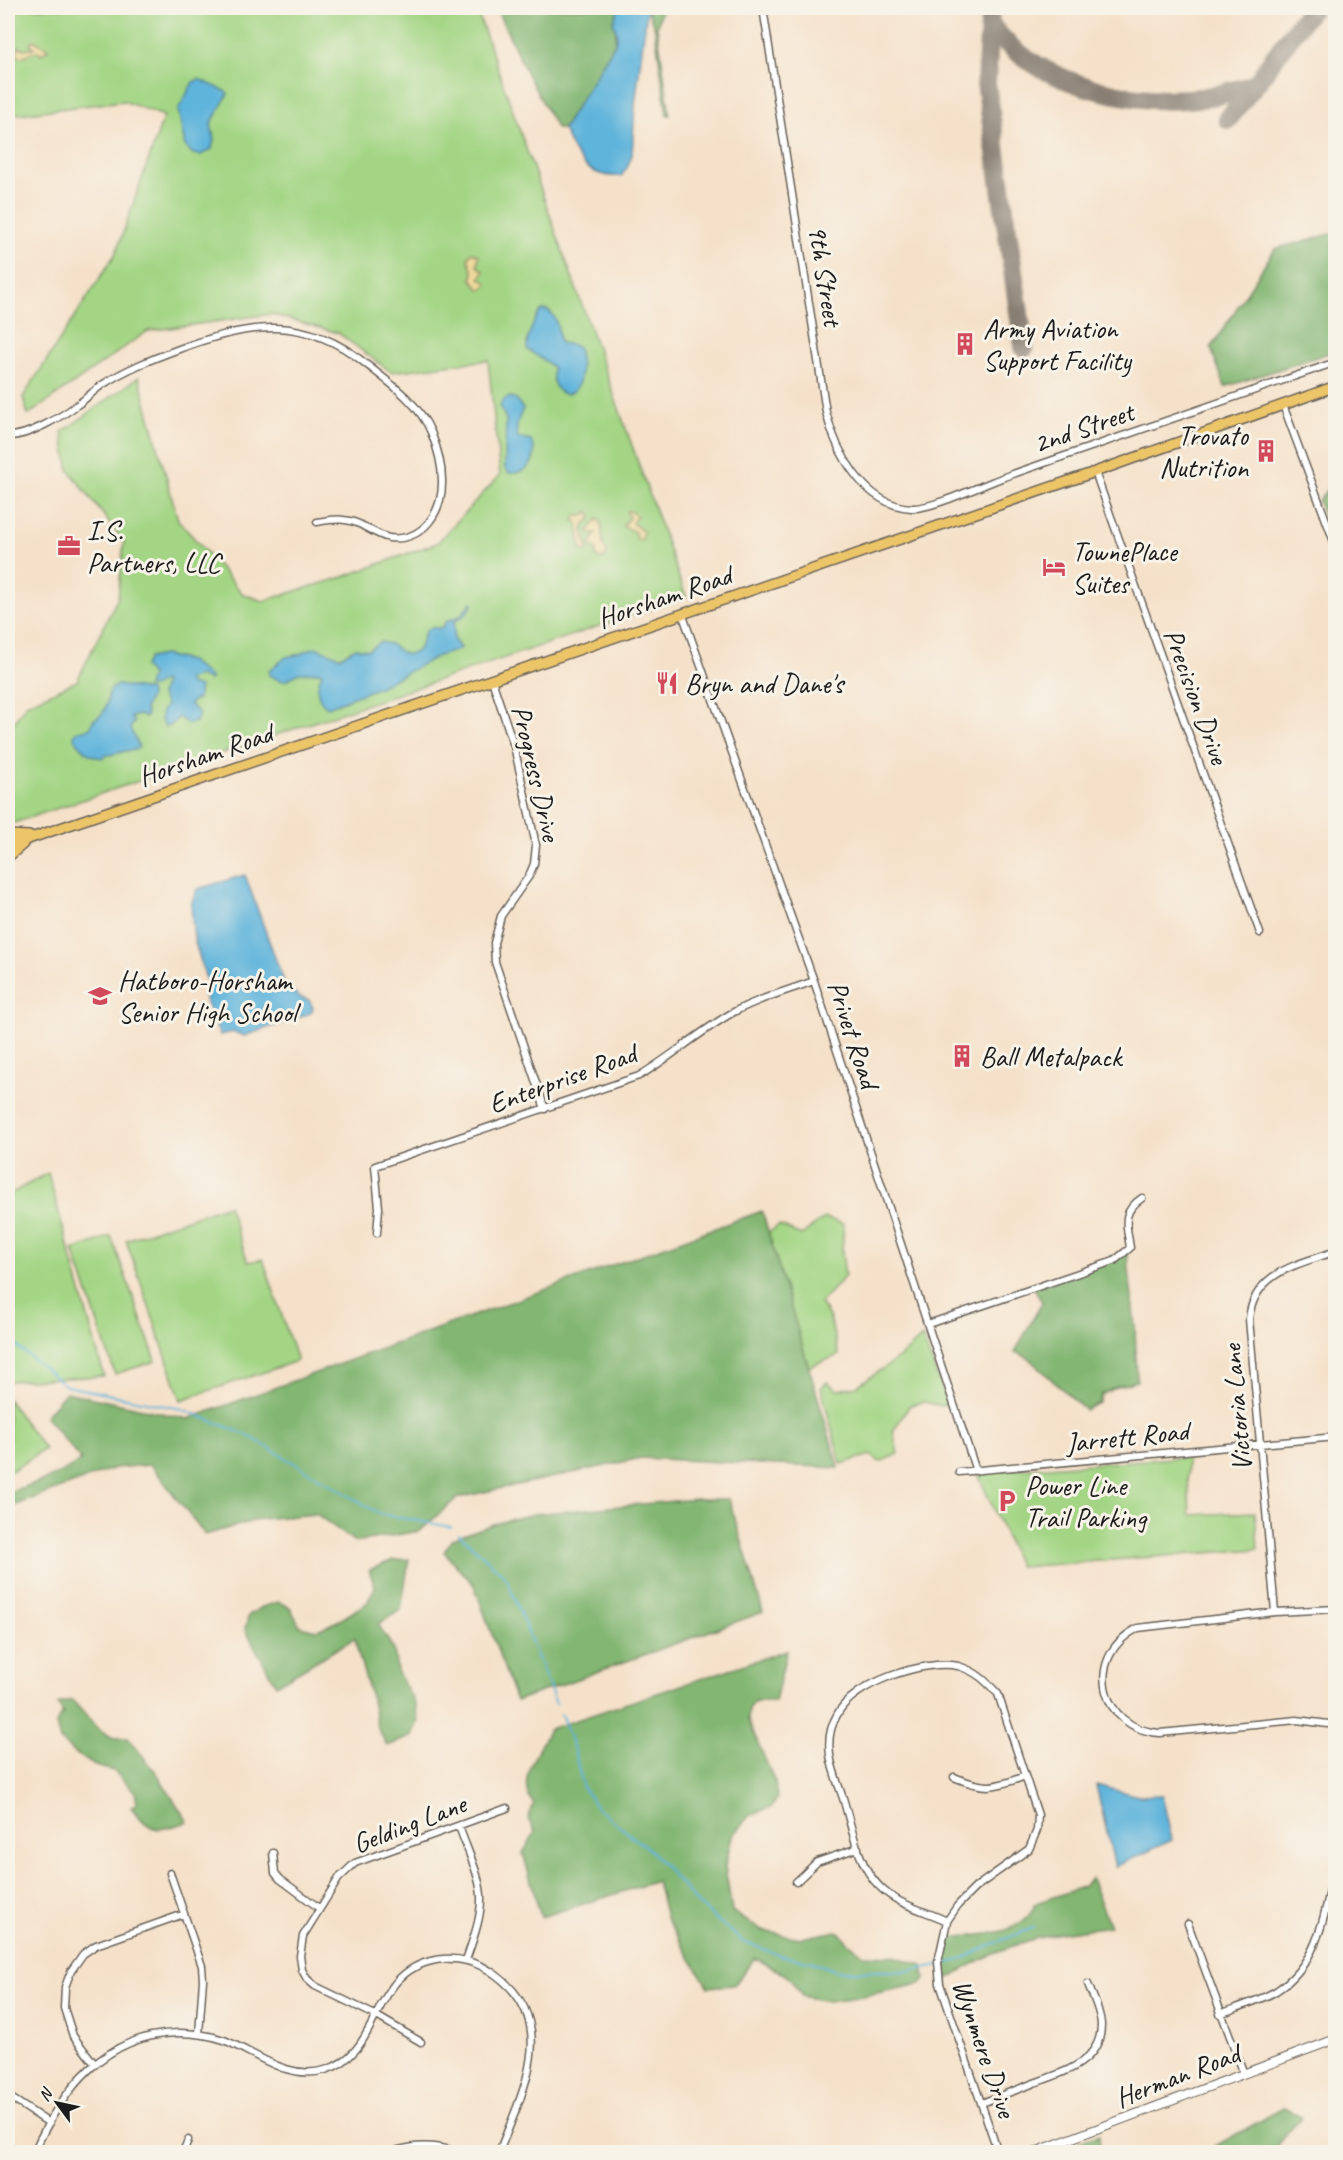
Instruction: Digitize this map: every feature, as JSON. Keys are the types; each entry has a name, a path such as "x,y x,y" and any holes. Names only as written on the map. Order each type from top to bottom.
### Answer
{"main road":[{"name":"Horsham Road","path":"8,846 1095,472 1335,386"},
{"path":"8,835 35,837"},
{"path":"8,856 35,837"}],"street":[{"name":"9th Street","path":"763,8 830,425 842,455 865,485 884,499 913,509"},
{"path":"8,436 14,436 49,423 77,406 99,387 127,369 220,334 255,327 292,329 309,333 326,338 354,354 411,400 430,429 438,451 443,481 439,506 432,520 419,532 404,538 387,538 350,520 335,518 317,522"},
{"name":"2nd Street","path":"913,509 1335,362"},
{"path":"1282,405 1335,547"},
{"name":"Precision Drive","path":"1095,472 1260,933"},
{"name":"Privet Road","path":"682,613 814,981 976,1471"},
{"name":"Progress Drive","path":"492,680 514,746 536,845 534,864 529,876 501,916 494,943 495,962 546,1109"},
{"name":"Enterprise Road","path":"377,1233 379,1208 375,1166 639,1076 666,1060 702,1032 734,1012 814,981"},
{"path":"928,1324 1114,1261 1130,1248 1126,1215 1142,1198"},
{"name":"Victoria Lane","path":"1275,1612 1250,1310 1261,1288 1274,1274 1335,1251"},
{"name":"Jarrett Road","path":"959,1472 1335,1437"},
{"path":"1335,1609 1275,1612 1138,1628 1130,1632 1114,1647 1108,1657 1104,1679 1111,1704 1126,1723 1146,1732 1160,1733 1297,1720 1335,1725"},
{"name":"Wynmere Drive","path":"947,1921 897,1900 871,1877 858,1848 832,1762 830,1737 833,1723 841,1707 852,1696 865,1687 927,1665 949,1665 974,1672 998,1695 1038,1815 1037,1830 1032,1843 1021,1856 975,1887 947,1921 938,1965 940,1984 999,2152"},
{"path":"954,1777 971,1784 988,1787 1025,1776"},
{"name":"Gelding Lane","path":"375,2015 315,1986 304,1975 301,1963 301,1943 319,1908 343,1873 355,1863 507,1808"},
{"path":"459,1826 478,1880 481,1897 479,1914 466,1960"},
{"path":"796,1882 817,1862 858,1848"},
{"path":"273,1853 275,1873 279,1879 319,1908"},
{"path":"1220,2014 1274,1992 1302,1967 1319,1936 1335,1862"},
{"path":"170,1873 203,1973 199,2034"},
{"path":"94,2063 74,2036 64,2008 65,1987 70,1971 83,1954 96,1946 184,1914"},
{"path":"1188,1924 1244,2074"},
{"path":"34,2152 49,2123 72,2088 94,2063 117,2049 142,2038 170,2033 199,2034 226,2041 294,2072 313,2073 338,2065 354,2053 360,2047 389,1989 408,1971 437,1959 466,1960 493,1973 512,1989 526,2011 530,2025 532,2055 530,2070 499,2152"},
{"path":"982,2103 1072,2069 1089,2056 1098,2042 1101,2025 1100,2015 1088,1984"},
{"path":"375,2015 421,2042"},
{"name":"Herman Road","path":"1035,2152 1335,2039"},
{"path":"8,2096 49,2123"},
{"path":"183,2152 188,2140"},
{"path":"392,2152 418,2147 445,2148 457,2152"}],"green space":[{"path":"8,8 476,8 686,597 11,824 8,822 8,732 26,704 77,681 118,597 124,542 69,470 62,432 139,377 178,520 243,594 263,601 343,577 437,543 500,475 488,360 391,372 338,333 271,314 148,331 28,415 23,397 116,253 164,116 123,101 19,114 8,109"},
{"path":"496,8 620,8 616,20 615,44 563,129 557,129 527,74"},
{"path":"647,8 662,8 657,27 670,115 667,115 655,29"},
{"path":"1335,233 1335,351 1225,387 1211,348 1275,249"},
{"path":"1335,479 1335,548 1318,501"},
{"path":"48,1173 104,1376 8,1381 8,1195"},
{"path":"228,1205 248,1262 263,1259 297,1361 181,1400 126,1240"},
{"path":"762,1211 839,1468 641,1458 457,1498 420,1531 355,1542 316,1514 260,1519 205,1535 151,1465 114,1468 8,1508 8,1492 37,1483 81,1460 45,1416 66,1392 188,1419"},
{"path":"825,1218 844,1224 842,1252 845,1276 820,1303 829,1316 839,1355 808,1367 768,1233 779,1225 801,1235"},
{"path":"111,1236 156,1361 115,1374 73,1250"},
{"path":"1127,1251 1135,1327 1137,1381 1116,1387 1101,1395 1099,1403 1085,1410 1027,1357 1015,1352 1042,1302 1034,1288"},
{"path":"922,1337 948,1403 942,1406 924,1402 910,1405 893,1431 898,1454 880,1462 870,1455 841,1464 821,1388 827,1382 838,1390 857,1386 900,1357"},
{"path":"8,1400 45,1449 8,1473"},
{"path":"1187,1457 1190,1515 1255,1512 1258,1549 1019,1567 977,1472"},
{"path":"696,1499 729,1499 763,1612 516,1701 474,1585 444,1552 452,1539 496,1523 534,1514"},
{"path":"409,1559 401,1610 378,1624 394,1650 397,1671 415,1704 418,1722 411,1737 387,1746 377,1726 355,1638 276,1685 245,1629 249,1615 262,1607 279,1602 290,1607 300,1626 317,1630 340,1620 367,1603 375,1587 369,1570 393,1560"},
{"path":"787,1650 775,1701 755,1701 749,1709 748,1720 775,1782 777,1798 772,1807 750,1815 732,1836 725,1866 732,1911 762,1931 801,1938 837,1931 864,1955 892,1956 923,1965 925,1979 920,1984 828,2001 802,1996 789,1977 755,1958 734,1985 708,1987 666,1918 657,1881 541,1917 523,1853 535,1832 528,1819 534,1804 528,1796 527,1777 530,1766 549,1729"},
{"path":"72,1700 97,1728 113,1738 128,1738 155,1771 188,1822 162,1829 150,1826 131,1807 137,1803 135,1792 114,1771 95,1766 60,1740 56,1724 63,1713 58,1704"},
{"path":"1091,1879 1110,1926 1050,1935 1009,1947 946,1980 945,1954 950,1938 987,1934 1011,1928 1030,1914 1036,1903 1082,1887"},
{"path":"1283,2108 1302,2116 1280,2141 1276,2152 1210,2152 1210,2149"},
{"path":"1099,2135 1100,2152 1050,2152"}],"sand":[{"path":"33,40 48,50 40,54 38,51 21,57 17,56 18,46 24,49 34,48 30,43"},
{"path":"472,252 479,255 477,266 484,271 480,278 487,285 482,290 472,279 473,272 468,258"},
{"path":"588,511 592,516 585,523 583,530 588,549 585,552 581,549 578,523 574,520 576,516 584,516"},
{"path":"627,511 637,516 632,523 643,531 641,541 636,539 635,532 623,526 629,518"},
{"path":"598,519 601,522 603,544 607,552 606,557 602,559 596,557 596,549 590,545 596,533 590,534 588,531"}],"water":[{"path":"619,8 647,9 635,105 632,155 621,176 609,176 599,174 584,164 563,129 615,44 617,33 613,22"},
{"path":"199,79 228,94 211,124 214,139 212,149 201,155 193,154 185,146 178,110 193,82"},
{"path":"542,310 551,313 554,317 560,343 578,348 581,367 579,381 575,390 569,394 557,389 553,380 553,368 527,349 532,328"},
{"path":"510,397 516,399 523,409 518,423 518,438 531,441 534,453 527,468 516,473 509,473 505,468 506,419 500,406 503,400"},
{"path":"472,602 473,604 465,615 454,622 454,640 460,648 458,650 438,656 379,687 328,707 321,701 318,693 318,684 322,674 320,672 299,673 285,681 269,675 269,671 286,657 313,648 340,657 356,648 368,650 380,642 390,644 404,654 411,654 419,648 427,630 441,628 447,621 460,616"},
{"path":"164,655 190,661 211,678 209,680 199,676 187,680 190,684 200,687 198,699 192,701 190,705 199,713 196,722 188,724 178,717 173,724 166,727 161,720 162,711 166,705 161,695 164,682 148,687 151,675 144,667 149,658"},
{"path":"117,685 149,690 150,697 145,709 147,715 131,717 134,722 130,728 139,747 135,750 106,755 104,758 93,756 86,752 74,738 75,732 91,728 93,720 101,715 107,704 110,690"},
{"path":"245,875 284,982 299,997 309,1000 313,1008 311,1013 244,1036 234,1032 220,1035 206,1003 204,991 207,982 194,939 191,905 197,889"},
{"path":"1096,1785 1138,1796 1162,1795 1172,1840 1115,1867"}],"waterway":[{"path":"8,1339 66,1386 182,1409 247,1435 380,1514 451,1527"},
{"path":"459,1534 506,1577 556,1704"},
{"path":"561,1714 574,1749 583,1788 599,1810 653,1853 698,1904 743,1942 837,1971 911,1971 961,1960 1035,1927"}],"taxiway":[{"path":"989,8 986,83 1024,348"},
{"path":"990,24 1011,47 1037,65 1068,80 1101,91 1170,100 1203,98 1256,83 1312,8"},
{"path":"1228,119 1255,84"}],"place":[{"name":"Army Aviation Support Facility","path":"965,344"},
{"name":"Trovato Nutrition","path":"1266,451"},
{"name":"I.S. Partners, LLC","path":"69,546"},
{"name":"TownePlace Suites","path":"1054,567"},
{"name":"Bryn and Dane's","path":"667,683"},
{"name":"Hatboro-Horsham Senior High School","path":"100,996"},
{"name":"Ball Metalpack","path":"962,1056"},
{"name":"Power Line Trail Parking","path":"1007,1501"}]}
